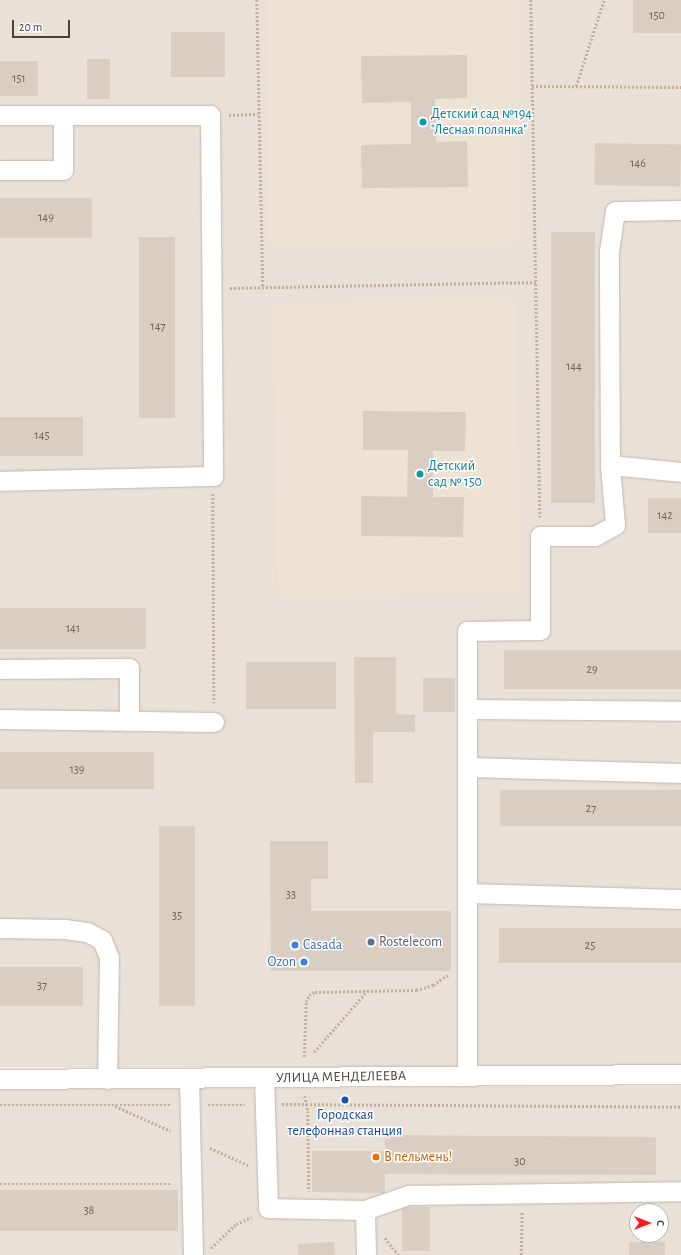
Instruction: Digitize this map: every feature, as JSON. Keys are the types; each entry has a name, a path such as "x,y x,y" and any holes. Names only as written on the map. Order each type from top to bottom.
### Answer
{"street":[{"path":"0,115 210,115 213,476 0,481"},
{"path":"0,170 63,170 63,115"},
{"path":"467,1076 466,893 468,767 466,631 540,630 540,536 595,536 615,525 610,465 609,251 615,211 681,210"},
{"path":"610,465 681,472"},
{"path":"0,669 129,668 129,721"},
{"path":"466,709 681,711"},
{"path":"0,719 214,722"},
{"path":"468,767 681,773"},
{"path":"466,893 681,899"},
{"path":"0,928 65,929 87,932 102,940 108,957 107,1079"},
{"name":"УЛИЦА МЕНДЕЛЕЕВА","path":"0,1079 681,1074"},
{"path":"189,1078 191,1184 200,1253"},
{"path":"264,1078 268,1208 365,1210 408,1195 681,1191"},
{"path":"365,1210 366,1255"}],"path":[{"path":"257,0 258,114 263,288"},
{"path":"531,0 540,536"},
{"path":"576,86 604,0"},
{"path":"532,86 681,87"},
{"path":"210,115 258,114"},
{"path":"211,289 536,282"},
{"path":"213,476 214,722"},
{"path":"304,1052 306,1002 309,995 322,990 416,990 433,985 467,962"},
{"path":"314,1052 368,990"},
{"path":"0,1105 307,1104 681,1107"},
{"path":"307,1104 309,1209"},
{"path":"0,1184 191,1184"},
{"path":"521,1255 523,1193"},
{"path":"200,1253 236,1224 268,1208"}],"shaded area":[{"path":"0,0 681,0 681,1067 0,1067"},
{"path":"269,0 518,0 518,243 269,243"},
{"path":"515,299 520,592 278,596 273,303"},
{"path":"681,1086 681,1255 0,1255 0,1089"}],"building":[{"path":"633,0 681,0 681,33 633,33"},
{"path":"171,32 225,32 225,77 171,77"},
{"name":"Детский сад №194 \"Лесная полянка\"","path":"467,55 467,98 435,99 436,142 467,141 468,187 362,188 361,145 411,144 411,102 362,103 361,56"},
{"path":"87,59 110,59 110,99 87,99"},
{"path":"0,61 38,61 38,96 0,96"},
{"path":"595,143 681,145 680,186 594,185"},
{"path":"0,198 92,198 92,238 0,238"},
{"path":"551,232 595,232 595,503 551,503"},
{"path":"139,237 175,237 175,418 139,418"},
{"name":"Детский сад № 150","path":"363,411 466,412 465,451 433,451 433,497 464,497 463,537 361,536 361,496 407,497 408,450 363,450"},
{"path":"0,417 83,417 83,456 0,456"},
{"path":"648,498 681,498 681,533 648,533"},
{"path":"0,608 146,608 146,649 0,649"},
{"path":"504,650 681,650 681,689 504,689"},
{"path":"354,657 396,657 396,714 415,715 415,732 373,732 373,783 355,783"},
{"path":"246,662 336,662 336,709 246,709"},
{"path":"423,678 455,678 455,712 423,712"},
{"path":"0,752 154,752 154,789 0,789"},
{"path":"500,790 681,790 681,826 500,826"},
{"path":"159,826 195,826 195,1006 159,1006"},
{"path":"270,841 328,841 328,879 311,879 311,911 451,911 451,971 271,971"},
{"path":"499,928 681,928 681,963 499,963"},
{"path":"0,967 83,967 83,1006 0,1006"},
{"path":"385,1135 656,1137 656,1175 385,1174 385,1193 312,1192 312,1151 385,1151"},
{"path":"0,1190 178,1190 178,1231 0,1231"},
{"path":"402,1207 430,1207 430,1251 402,1251"},
{"path":"334,1242 335,1255 298,1255 298,1244"},
{"path":"629,1243 665,1243 665,1255 629,1255"}],"place":[{"name":"Детский сад №194 \"Лесная полянка\"","path":"423,122"},
{"name":"Детский сад № 150","path":"420,474"},
{"name":"Rostelecom","path":"371,942"},
{"name":"Casada","path":"295,945"},
{"name":"Ozon","path":"304,962"},
{"name":"Городская телефонная станция","path":"345,1100"},
{"name":"В пельмень!","path":"376,1157"}]}
